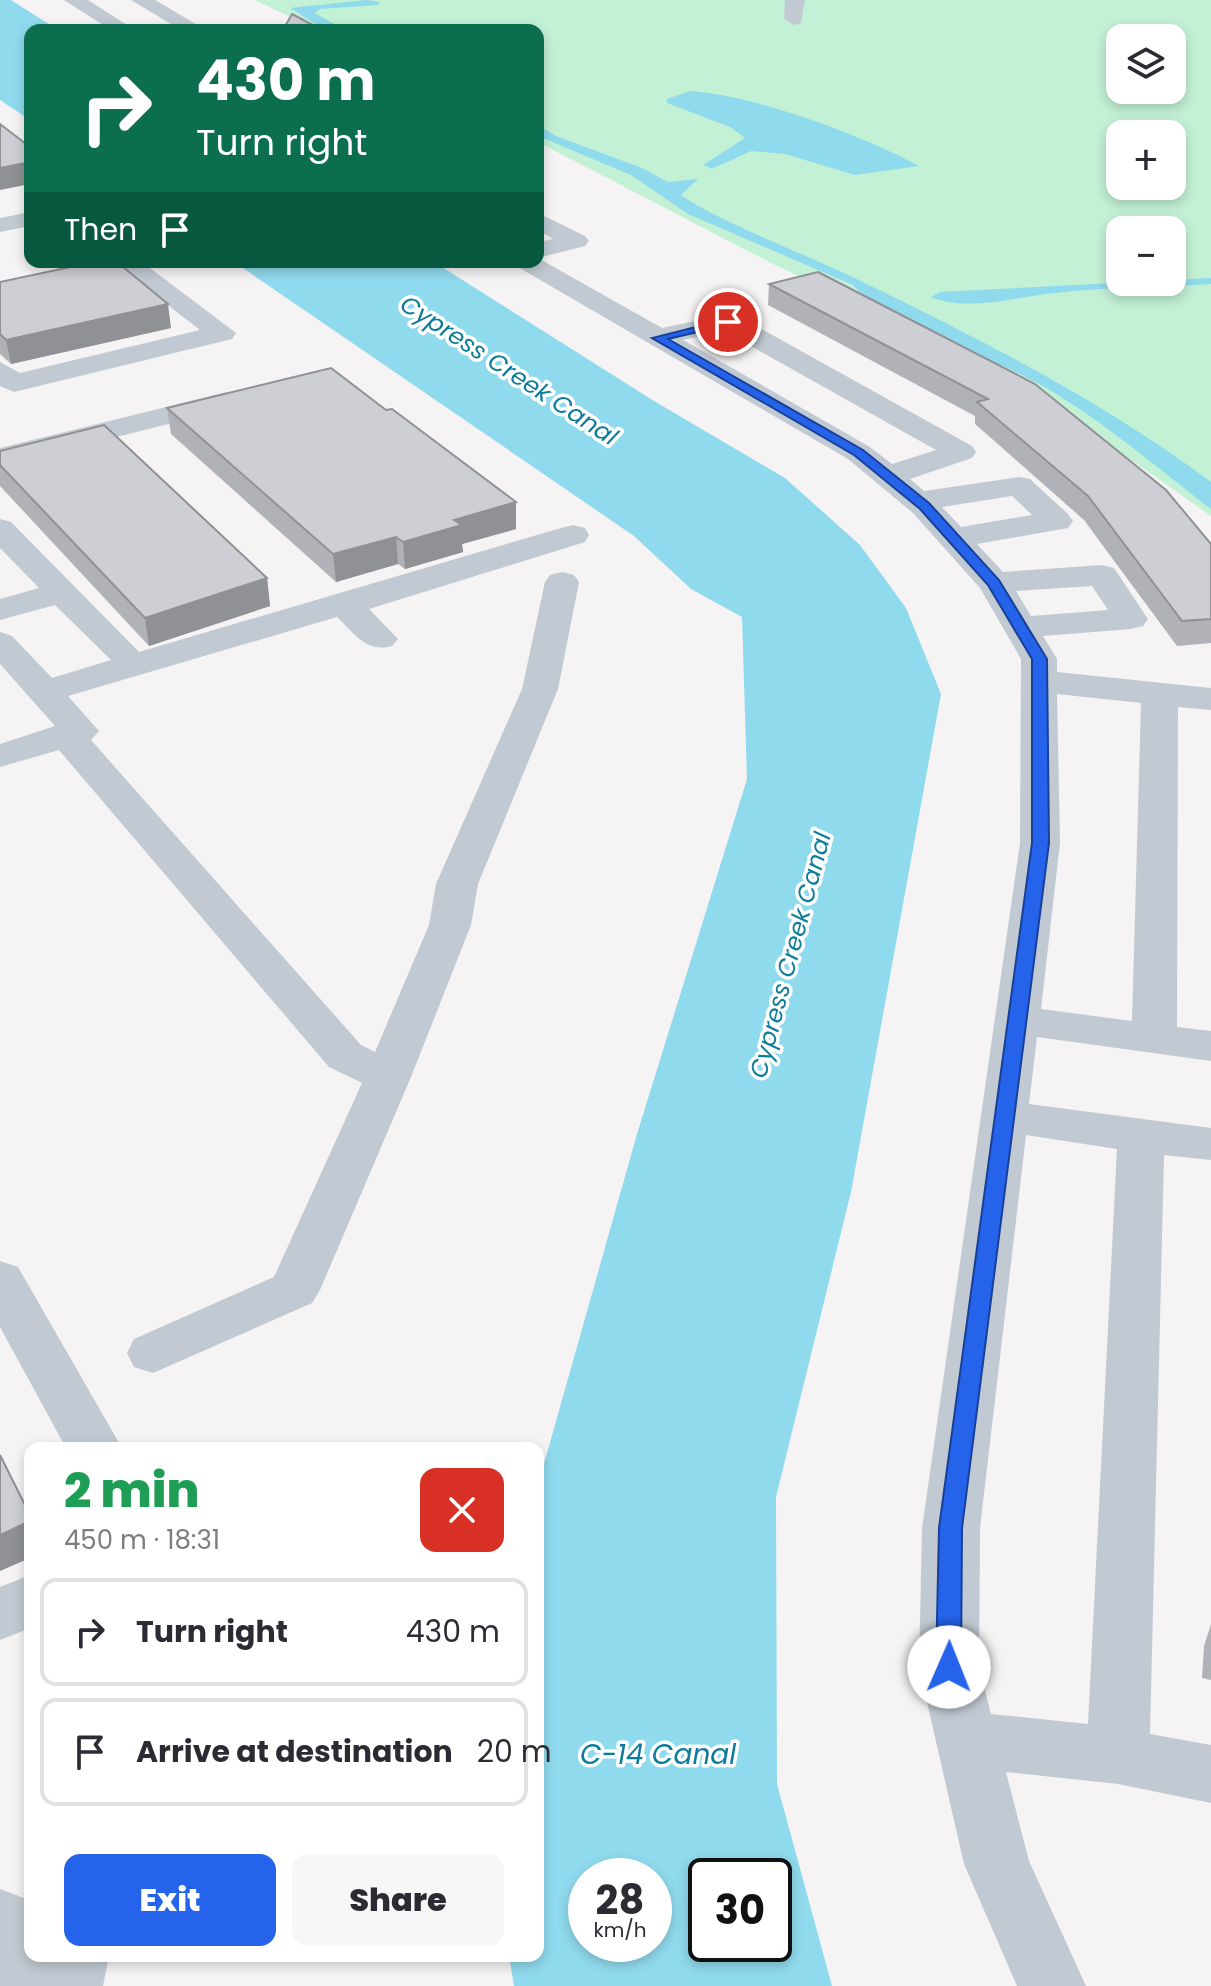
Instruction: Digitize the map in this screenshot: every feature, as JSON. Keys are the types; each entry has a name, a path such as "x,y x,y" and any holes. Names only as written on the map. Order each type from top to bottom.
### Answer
{"street":[{"path":"74,0 115,24"},
{"path":"141,0 185,24"},
{"path":"0,225 24,220"},
{"path":"544,223 576,241 544,249"},
{"path":"0,371 14,383 222,333 124,268"},
{"path":"537,268 859,453 903,489 994,583 1039,659 1040,843 951,1528 949,1667 997,1864 1052,1986"},
{"path":"657,338 728,322 961,452 903,489"},
{"path":"0,457 254,394"},
{"path":"127,395 154,419"},
{"path":"903,489 1019,486 1057,521 953,538"},
{"path":"0,529 121,652"},
{"path":"44,692 573,535"},
{"path":"994,583 1102,575 1131,619 1020,627"},
{"path":"153,1353 294,1290 388,1077 450,925 457,884 540,689 562,582"},
{"path":"0,610 61,592"},
{"path":"345,605 380,639"},
{"path":"0,643 345,1056 388,1077"},
{"path":"1039,681 1211,699"},
{"path":"1154,1038 1160,694"},
{"path":"0,756 73,733"},
{"path":"1017,1020 1211,1046"},
{"path":"1004,1116 1211,1144"},
{"path":"1118,1756 1141,1136"},
{"path":"0,1280 91,1442"},
{"path":"0,1615 24,1603"},
{"path":"966,1739 1118,1756 1211,1774"},
{"path":"0,1921 28,1986"},
{"path":"69,1986 74,1962"}],"green space":[{"path":"255,0 1211,0 1211,516 1019,381 771,263 544,145 544,24 305,24"}],"water":[{"path":"0,0 11,0 49,24 24,24 24,116 0,100"},
{"path":"366,0 380,2 378,5 320,9 315,13 334,24 315,24 290,8"},
{"path":"690,91 745,100 807,118 919,166 855,175 785,154 751,151 712,169 703,165 745,138 730,127 667,103 667,99"},
{"path":"544,129 642,168 668,182 698,179 681,195 693,203 914,307 1088,400 1211,482 1211,509 1121,439 1026,377 886,311 853,285 688,214 631,175 544,139"},
{"name":"C-14 Canal","path":"243,268 443,268 654,401 785,478 860,545 906,608 941,694 851,1192 776,1497 777,1784 832,1986 514,1986 510,1962 544,1962 544,1464 637,1134 747,779 742,617 691,589 634,536"},
{"path":"1211,278 1211,284 1186,285 1186,279"},
{"path":"1106,283 1106,289 976,303 931,297 940,292"}],"building":[{"path":"292,14 311,24 286,24"},
{"path":"0,124 24,142 24,163 0,168"},
{"path":"66,268 124,268 168,304 6,340 0,334 0,282"},
{"path":"818,272 1035,384 1166,490 1211,544 1211,619 1182,621 1088,496 977,402 988,399 769,284"},
{"path":"331,368 386,410 392,409 516,502 454,520 462,525 403,542 396,537 333,554 167,408"},
{"path":"104,425 267,578 145,618 0,465 0,451"},
{"path":"0,1455 24,1503 24,1524 0,1535"}],"route":[{"path":"728,322 657,338 859,453 924,506 994,583 1039,659 1040,843 951,1528 949,1667"}],"water label":[{"name":"Cypress Creek Canal","path":"509,370"},
{"name":"Cypress Creek Canal","path":"790,955"}]}
